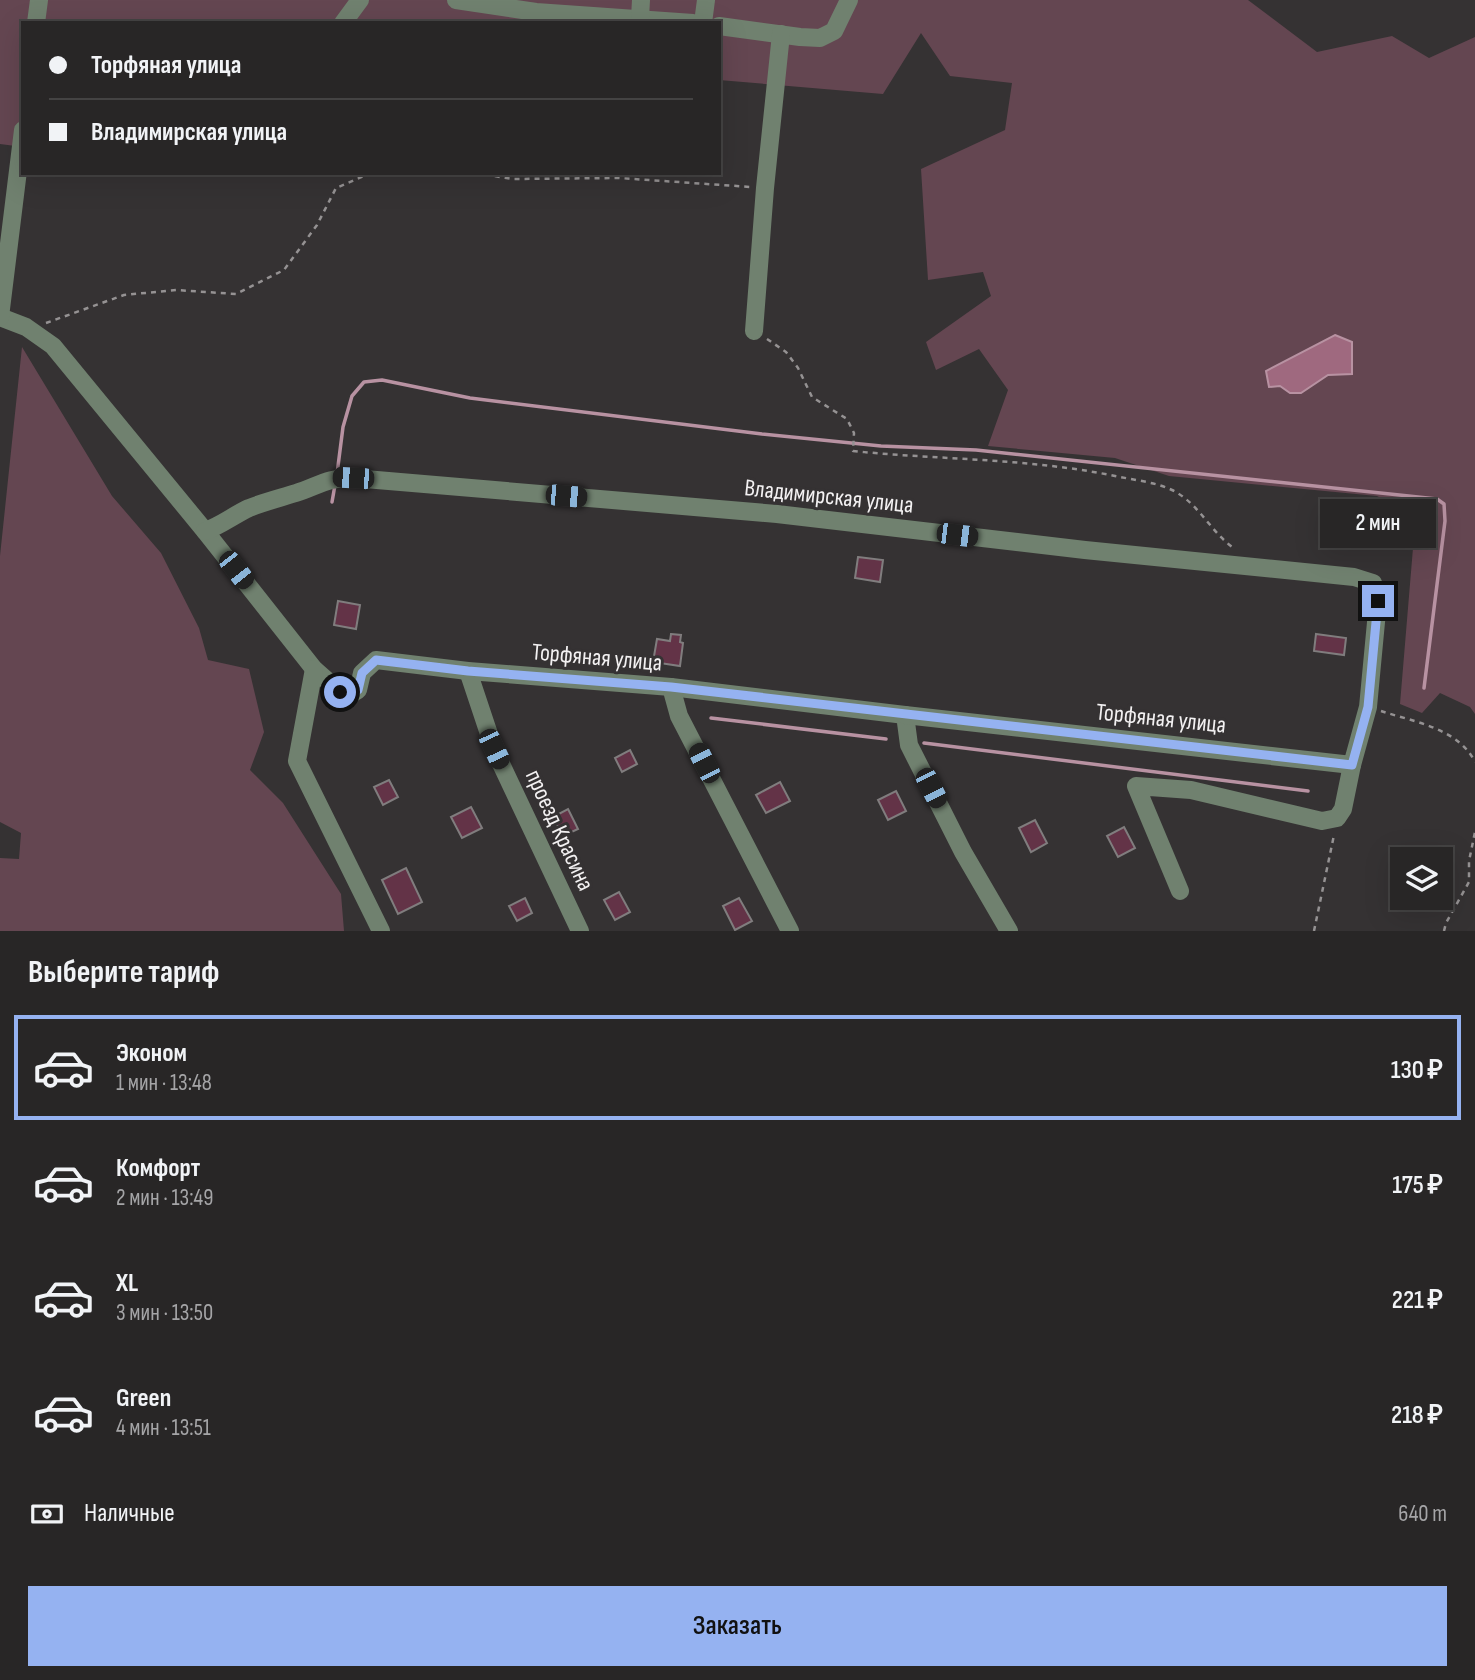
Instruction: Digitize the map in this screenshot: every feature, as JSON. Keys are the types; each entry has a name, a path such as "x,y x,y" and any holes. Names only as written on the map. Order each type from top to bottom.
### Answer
{"street":[{"path":"36,21 39,0"},
{"path":"344,21 360,0"},
{"path":"456,0 536,12 641,9 686,21"},
{"path":"703,21 706,0"},
{"path":"721,26 820,38 834,31 849,0"},
{"path":"754,331 781,34"},
{"path":"21,146 0,317 26,327 53,346 314,669 297,761 381,931"},
{"name":"Владимирская улица","path":"205,531 251,507 336,478 777,514 1085,550 1354,577 1373,583 1378,601 1368,707"},
{"name":"Торфяная улица","path":"314,669 348,696 358,690 362,673 376,660 468,671 671,687 1352,765"},
{"name":"проезд Красина","path":"468,671 494,749 580,931"},
{"path":"671,687 679,716 790,931"},
{"path":"1180,891 1136,786 1191,790 1322,821 1337,818 1343,809 1368,707"},
{"path":"905,715 909,745 963,852 1009,931"}],"path":[{"path":"26,327 51,322 124,295 176,290 236,295 284,270 317,225 337,188 366,175"},
{"path":"488,175 513,179 619,178 765,187"},
{"path":"754,331 786,352 798,368 812,397 847,419 854,433 853,452 905,457 1005,460 1098,472 1161,485 1175,491 1200,513 1231,547 1242,553"},
{"path":"1368,707 1453,736 1470,752 1475,762"},
{"path":"1314,931 1337,818"},
{"path":"1444,931 1469,882 1469,861 1475,832"}],"shaded area":[{"path":"0,0 1248,0 1317,52 1392,36 1429,58 1475,37 1475,714 1470,707 1440,693 1422,713 1400,704 1415,524 1408,512 1377,496 1169,476 1115,458 988,446 1008,390 979,349 936,370 926,342 991,296 983,272 928,280 921,169 1005,130 1012,83 950,76 921,33 883,94 721,80 721,21 21,21 21,147 0,144"},
{"path":"1335,335 1352,342 1352,374 1328,375 1301,393 1290,393 1280,386 1269,387 1266,371"},
{"path":"22,347 112,496 161,553 199,628 208,660 249,669 264,732 250,770 283,803 341,894 344,931 0,931 0,858 19,859 21,833 0,822 0,556"}],"building":[{"path":"858,557 883,560 880,582 855,578"},
{"path":"338,601 360,605 356,629 334,625"},
{"path":"671,634 681,635 680,642 683,643 680,666 653,662 657,639 670,641"},
{"path":"1316,634 1346,638 1344,655 1314,651"},
{"path":"630,750 637,764 622,772 615,758"},
{"path":"389,780 398,797 383,805 374,787"},
{"path":"780,782 790,801 766,813 756,795"},
{"path":"896,791 906,811 888,820 878,800"},
{"path":"471,807 482,828 462,838 451,817"},
{"path":"568,809 578,829 563,836 553,817"},
{"path":"1035,820 1047,843 1031,852 1019,828"},
{"path":"1124,827 1135,848 1118,857 1107,836"},
{"path":"406,868 422,902 398,914 382,880"},
{"path":"619,892 630,912 615,920 604,900"},
{"path":"525,898 532,913 517,921 509,906"},
{"path":"739,898 752,921 735,930 723,906"}],"waterway":[{"path":"337,474 343,427 352,396 364,382 382,380 470,398 762,434 881,446 976,450 1437,499 1444,504 1445,521 1424,688"},
{"path":"332,502 335,485"},
{"path":"711,718 886,739"},
{"path":"924,743 1308,791"}],"route":[{"path":"340,692 348,696 358,690 362,673 376,660 468,671 671,687 1352,765 1368,707 1378,601"}]}
